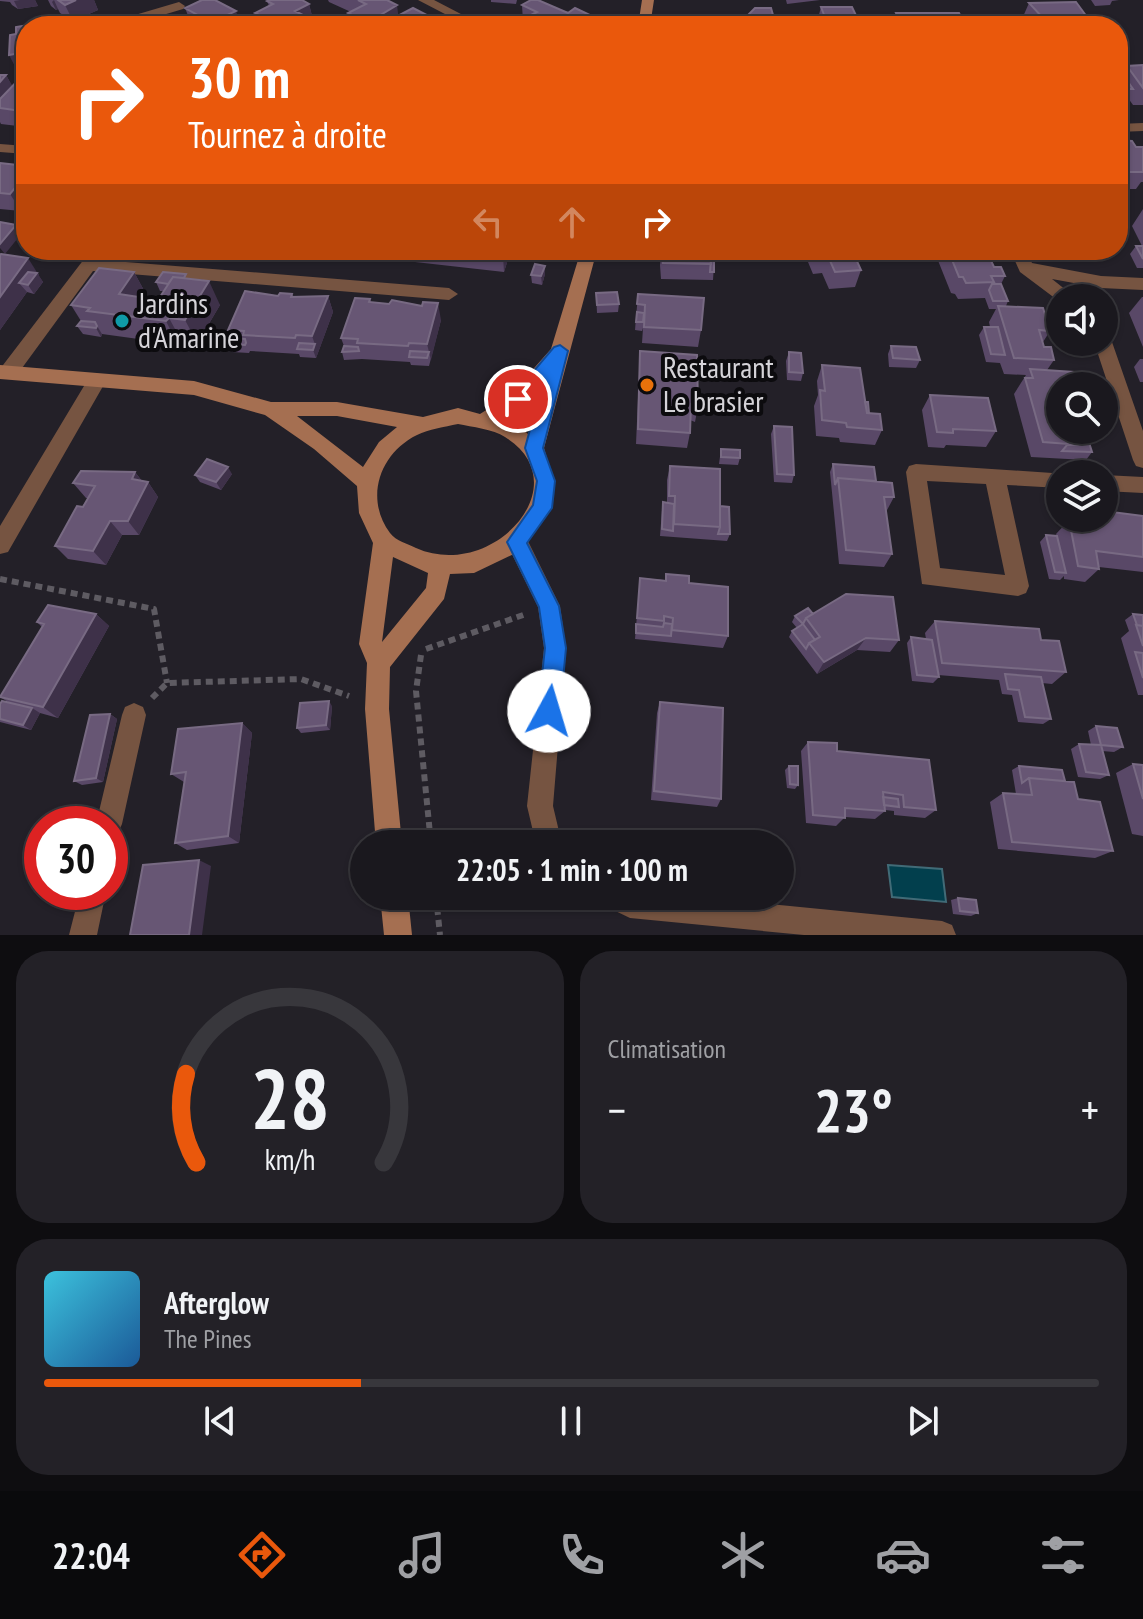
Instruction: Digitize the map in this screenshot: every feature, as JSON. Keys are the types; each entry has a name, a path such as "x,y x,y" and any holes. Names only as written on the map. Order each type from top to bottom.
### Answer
{"main road":[{"path":"534,448 586,260"},
{"path":"487,419 518,399 560,351"},
{"path":"4,373 194,388 271,409 337,409 421,424"},
{"path":"271,409 321,443 366,482"},
{"path":"458,416 487,419 514,430 534,448 546,481 542,508 517,542 491,558 474,564 440,566 409,558 384,542 366,509 366,482 377,460 395,439 421,424 458,416"},
{"path":"384,542 370,644 385,655"},
{"path":"388,830 377,709 385,655 436,592 440,566"},
{"path":"395,910 398,935"}],"street":[{"path":"424,0 457,16"},
{"path":"144,16 180,3"},
{"path":"4,373 93,260"},
{"path":"1022,260 1026,268 1048,284"},
{"path":"89,265 449,294"},
{"path":"1026,268 1101,282 1143,284"},
{"path":"1108,356 1143,460"},
{"path":"0,545 97,381"},
{"path":"995,477 1018,586 930,577 916,472 1046,479"},
{"path":"1118,484 1143,485"},
{"path":"517,542 549,606 555,648 540,806 546,830"},
{"path":"113,806 134,715"},
{"path":"83,935 89,910"},
{"path":"690,910 942,935"}],"path":[{"path":"0,579 154,609 167,683"},
{"path":"385,655 422,650 549,606"},
{"path":"422,650 416,691 430,830"},
{"path":"134,715 167,683 301,679 355,698 356,685"},
{"path":"437,910 440,935"}],"water":[{"path":"888,865 942,869 946,902 892,897"}],"building":[{"path":"58,0 76,0 65,5"},
{"path":"202,0 215,0 236,11 225,16 199,16 185,8"},
{"path":"302,0 309,4 295,11 301,14 294,16 261,16 255,13 273,4 267,1"},
{"path":"358,0 387,0 397,5 379,16 354,16 348,13 366,4"},
{"path":"538,0 568,13 575,8 590,15 534,16 531,15 537,12 522,5"},
{"path":"1076,2 1086,16 1041,16 1029,3"},
{"path":"821,7 852,7 856,16 824,16"},
{"path":"413,8 428,16 398,16"},
{"path":"755,8 771,8 773,15 796,16 748,16"},
{"path":"896,13 959,13 960,16 897,16"},
{"path":"16,34 16,54 9,55 10,35"},
{"path":"1143,65 1143,88 1128,67"},
{"path":"16,82 16,110 0,108 0,99"},
{"path":"1128,141 1136,147 1143,147 1143,172 1128,172"},
{"path":"0,163 16,165 16,187 10,194 0,193"},
{"path":"0,222 16,225 0,244"},
{"path":"1136,246 1143,246 1143,259"},
{"path":"0,255 27,260 0,297"},
{"path":"663,260 711,260 711,264 663,263"},
{"path":"711,260 714,260 714,272 710,272"},
{"path":"830,260 856,260 861,270 835,272"},
{"path":"952,260 991,260 994,267 1001,267 1005,276 991,276 994,282 966,283 963,277 959,277"},
{"path":"535,264 545,266 541,276 531,275"},
{"path":"99,268 134,272 119,294 158,300 173,277 209,281 185,320 169,318 166,321 87,311 90,308 71,305"},
{"path":"28,272 37,273 28,285 19,283"},
{"path":"163,272 186,274 184,278 173,277 168,284 156,282"},
{"path":"992,284 1001,284 1008,301 993,301 989,290"},
{"path":"245,291 278,296 280,293 292,294 291,297 328,296 312,336 243,335 244,331 228,330"},
{"path":"617,292 619,304 597,305 596,293"},
{"path":"638,294 704,298 701,330 644,327 645,305 637,304"},
{"path":"355,298 389,304 392,300 422,306 423,302 438,303 427,344 357,343 358,339 341,338"},
{"path":"998,306 1043,308 1046,331 1039,330 1046,356 1053,356 1054,360 1014,358"},
{"path":"637,312 644,313 643,322 636,322"},
{"path":"81,321 95,322 97,326 77,326"},
{"path":"984,327 998,327 1005,355 991,354"},
{"path":"177,333 193,335 190,341 172,339"},
{"path":"231,338 245,339 246,343 229,344"},
{"path":"299,343 315,344 313,350 297,349"},
{"path":"344,346 358,347 359,351 342,352"},
{"path":"891,346 916,347 920,360 893,358"},
{"path":"410,351 429,352 427,358 409,357"},
{"path":"640,351 697,355 698,406 691,404 690,433 638,429"},
{"path":"789,352 801,353 803,373 789,372"},
{"path":"822,365 860,368 867,413 880,414 882,430 847,427 846,423 822,420 820,390 825,391"},
{"path":"1030,369 1074,372 1046,372 1046,442 1043,442 1025,378 1033,378"},
{"path":"930,395 988,398 996,431 953,429 953,433 937,432"},
{"path":"774,426 792,427 794,475 777,474"},
{"path":"1089,444 1092,452 1062,451 1067,445"},
{"path":"721,449 740,450 740,458 721,457"},
{"path":"207,459 228,467 216,482 195,475"},
{"path":"833,464 874,467 876,481 838,478 835,485"},
{"path":"670,466 720,469 720,527 674,524 675,496 669,496"},
{"path":"81,471 135,472 132,479 148,482 128,521 110,521 93,551 55,546 77,506 83,507 95,486 73,483"},
{"path":"838,478 892,483 894,497 884,497 892,554 846,550"},
{"path":"663,502 674,504 673,531 662,529"},
{"path":"720,506 729,507 730,534 718,534"},
{"path":"1118,513 1143,516 1143,557 1096,551 1099,569 1078,566 1071,532 1118,532"},
{"path":"1046,535 1057,536 1066,573 1055,572"},
{"path":"666,574 689,576 689,583 728,587 728,636 672,630 673,618 664,616 664,621 637,618 640,578 666,581"},
{"path":"846,594 893,597 899,640 866,638 824,662 809,643 820,637 806,618"},
{"path":"48,605 96,614 43,707 0,697 44,624 37,622"},
{"path":"808,608 813,614 803,624 795,616"},
{"path":"1133,614 1143,615 1143,626 1137,625"},
{"path":"935,621 1039,629 1041,640 1059,641 1066,672 942,663"},
{"path":"664,623 672,624 671,636 636,633 636,624 663,627"},
{"path":"803,624 815,640 806,649 792,631"},
{"path":"1136,625 1143,626 1143,646"},
{"path":"911,637 932,640 939,677 917,675"},
{"path":"1135,652 1143,653 1143,678"},
{"path":"1005,674 1041,677 1051,719 1025,717 1019,690 1008,689"},
{"path":"2,701 32,708 23,725 0,719"},
{"path":"329,701 326,725 297,728 300,703"},
{"path":"660,702 723,708 721,799 654,791"},
{"path":"110,714 96,778 74,781 90,715"},
{"path":"242,723 228,836 175,843 186,772 171,774 178,729"},
{"path":"1096,726 1117,728 1123,747 1101,745"},
{"path":"808,742 837,743 837,751 929,760 936,810 904,807 903,795 883,792 885,811 845,808 845,818 813,815"},
{"path":"1079,744 1101,745 1109,775 1086,772"},
{"path":"1133,764 1143,765 1143,799"},
{"path":"789,766 798,766 798,785 790,784"},
{"path":"1019,766 1062,770 1065,781 1029,778 1022,783"},
{"path":"1029,778 1074,782 1078,799 1100,802 1113,851 1012,842 1003,793 1032,795"},
{"path":"883,797 898,799 899,807 884,805"},
{"path":"199,860 189,935 130,935 143,865"},
{"path":"958,898 976,900 978,913 960,911"}],"place":[{"name":"Jardins d'Amarine","path":"122,321"},
{"name":"Restaurant Le brasier","path":"647,385"}],"route":[{"path":"518,399 560,351 534,448 546,481 542,508 517,542 549,606 555,648 549,711"}]}
